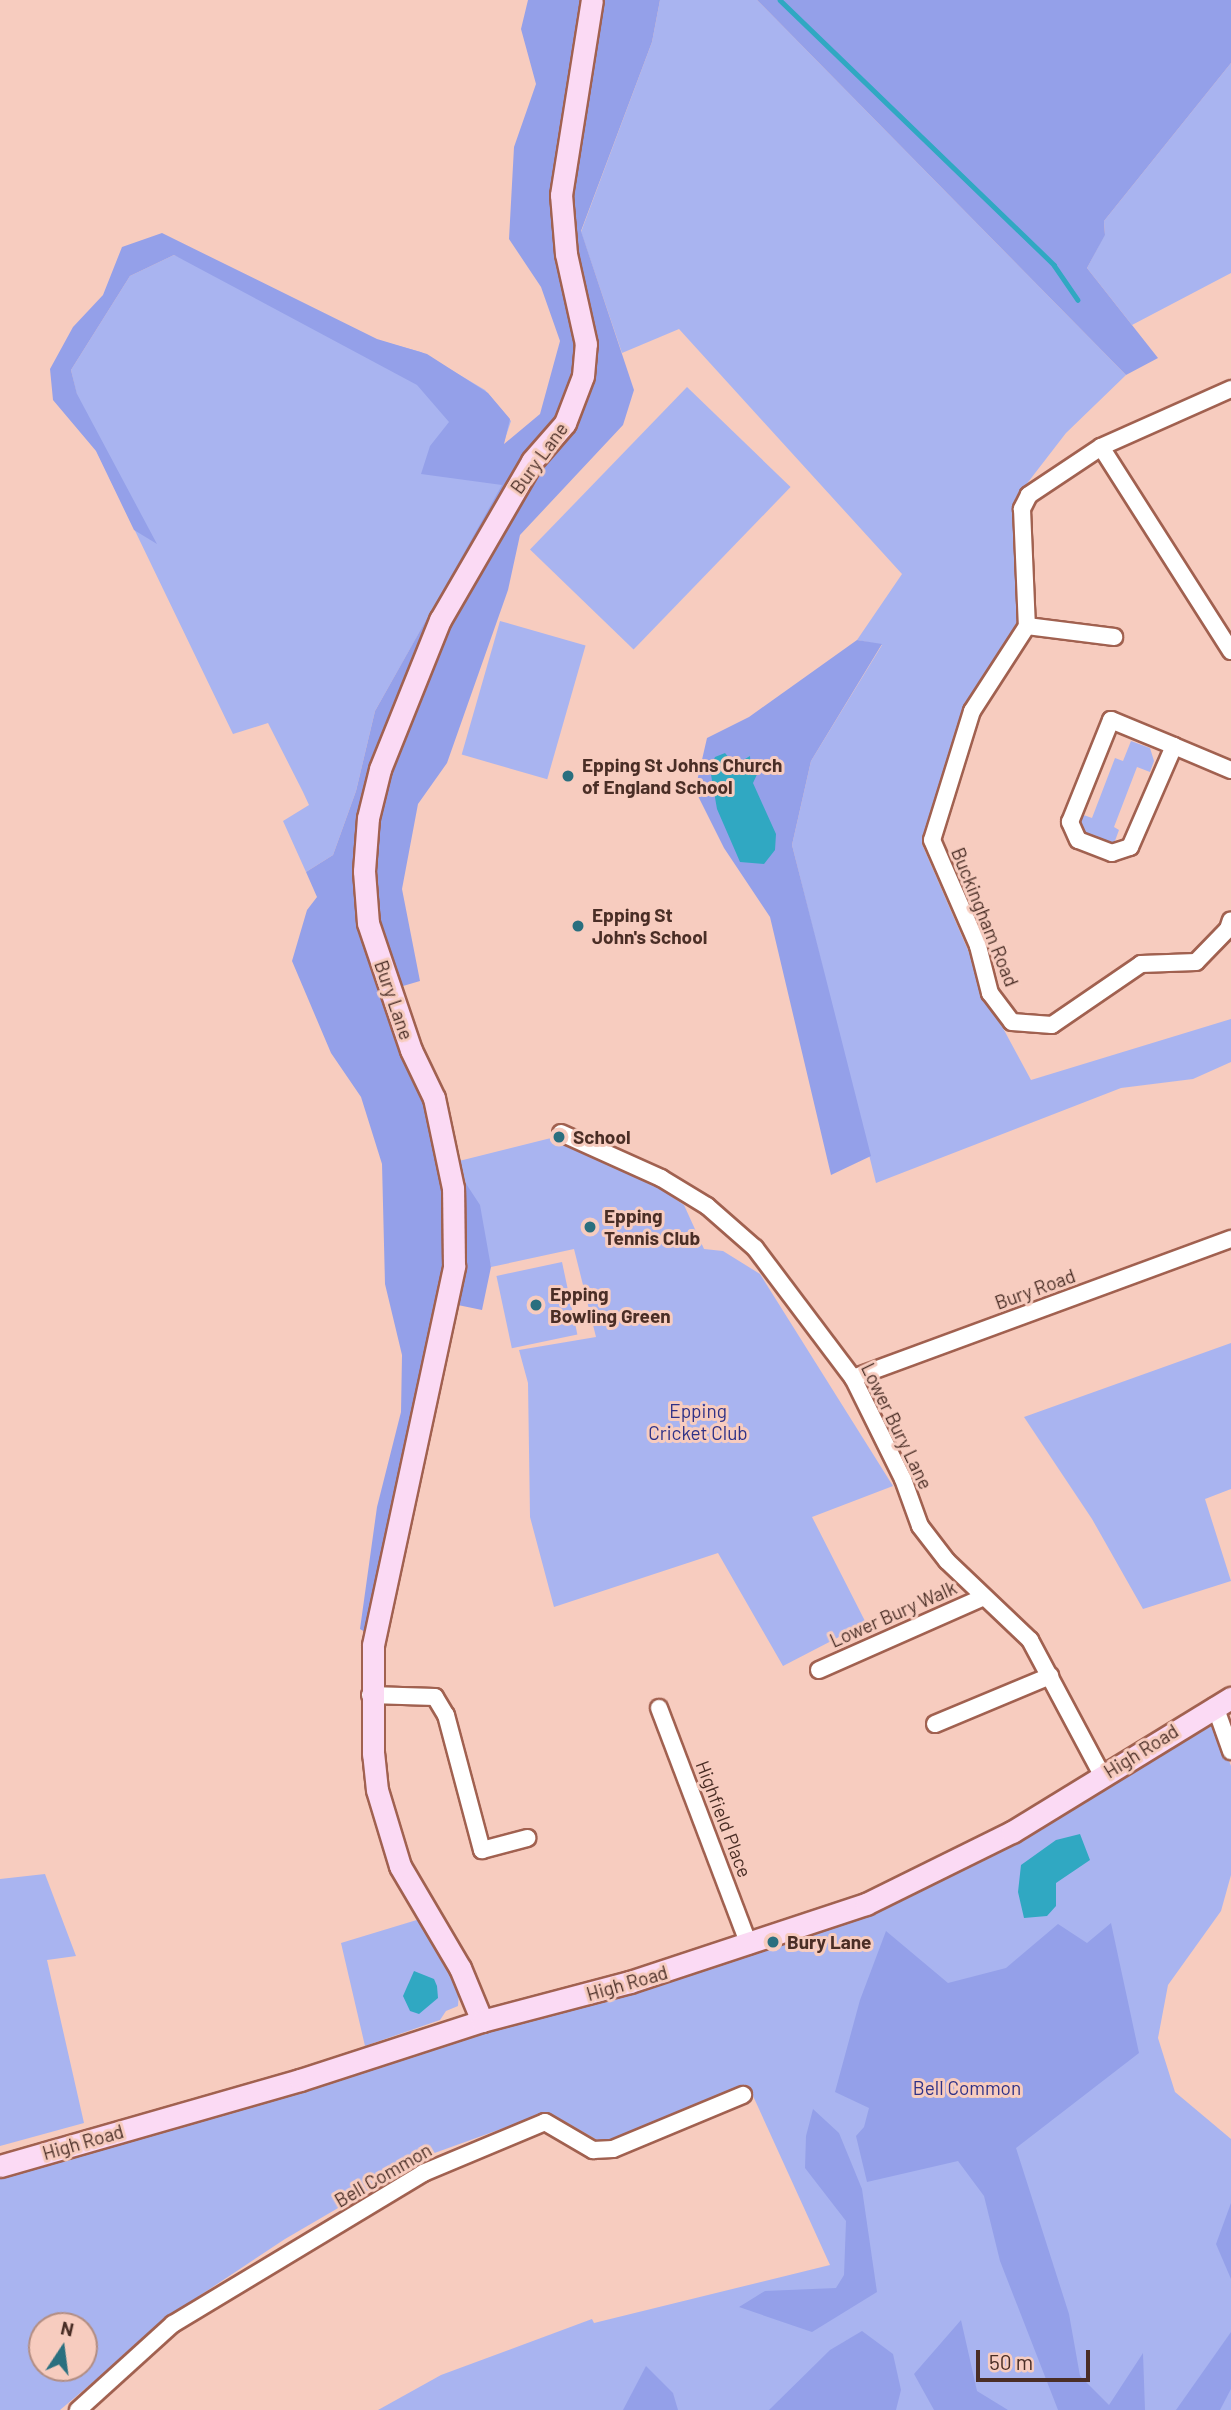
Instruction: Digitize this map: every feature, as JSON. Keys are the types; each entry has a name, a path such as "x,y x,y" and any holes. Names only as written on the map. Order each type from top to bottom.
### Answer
{"main road":[{"name":"Bury Lane","path":"482,2021 460,1968 419,1901 392,1845 377,1790 370,1695 378,1618 454,1266 453,1188 434,1098 411,1050 368,923 364,871 368,818 391,737 440,620 532,461 565,423 583,376 586,344 566,254 561,195 592,0"},
{"name":"High Road","path":"0,2166 300,2080 482,2021 749,1945 906,1888 1012,1832 1223,1702"}],"street":[{"path":"1114,637 1027,626 1021,509 1029,495 1101,447 1231,389"},
{"path":"1101,447 1231,651"},
{"name":"Buckingham Road","path":"1027,626 972,711 932,840 978,946 990,993 1012,1022 1052,1025 1141,964 1196,962 1228,929 1231,920"},
{"path":"1174,746 1130,847 1112,853 1078,840 1070,822 1111,720 1174,746 1231,770"},
{"name":"Lower Bury Lane","path":"561,1133 624,1159 707,1206 755,1248 852,1378 903,1479 920,1527 947,1561 1030,1640 1102,1775"},
{"name":"Bury Road","path":"852,1378 1231,1239"},
{"name":"Lower Bury Walk","path":"818,1670 985,1597"},
{"path":"935,1724 1050,1676"},
{"path":"370,1695 435,1697 446,1715 482,1850 527,1838"},
{"path":"1223,1702 1231,1751"},
{"name":"Highfield Place","path":"659,1708 749,1945"},
{"name":"Bell Common","path":"78,2410 173,2324 423,2173 545,2122 593,2150 613,2149 743,2095"}],"green space":[{"path":"528,0 660,0 652,42 581,231 634,390 623,425 520,535 508,590 447,763 418,804 402,889 420,981 386,991 461,1176 480,1205 491,1267 482,1310 453,1304 365,1632 360,1629 377,1507 401,1412 402,1355 385,1284 382,1164 361,1097 331,1053 292,961 307,910 317,897 306,872 333,855 356,791 375,711 502,485 421,474 430,446 449,422 417,385 174,255 130,276 71,370 77,394 157,544 134,530 96,451 53,400 50,369 73,327 103,295 122,247 162,233 377,339 427,354 488,393 510,419 504,444 540,414 560,341 541,287 509,239 514,147 536,84 521,29"},
{"path":"660,0 757,0 1126,375 1066,433 1015,499 1022,626 962,712 922,844 997,1017 1031,1080 1231,1019 1231,1062 1193,1079 1121,1088 876,1183 792,845 811,761 882,645 857,640 902,574 679,329 622,353 581,232 652,42"},
{"path":"757,0 1231,0 1231,63 1104,221 1105,235 1087,268 1158,358 1126,375"},
{"path":"1231,63 1231,273 1132,325 1087,268 1105,234 1104,221"},
{"path":"174,255 370,338 421,352 485,390 511,421 503,445 502,486 375,711 356,791 333,855 306,872 283,821 309,805 303,792 268,723 233,734 84,425 71,370 130,276"},
{"path":"687,387 791,487 634,650 530,550"},
{"path":"500,621 586,646 547,779 462,755"},
{"path":"857,640 882,644 811,761 792,845 871,1156 831,1175 770,917 724,848 695,790 707,738 749,717"},
{"path":"1131,741 1150,748 1154,761 1150,772 1137,767 1114,827 1119,830 1112,849 1081,837 1074,822 1078,813 1092,818 1115,758 1123,761"},
{"name":"Epping Cricket Club","path":"555,1137 655,1185 684,1205 704,1249 723,1251 760,1274 893,1486 812,1517 866,1623 783,1666 718,1553 554,1607 530,1517 528,1383 519,1350 596,1337 574,1249 491,1267 459,1161"},
{"name":"Epping Bowling Green","path":"562,1262 577,1334 512,1348 496,1276"},
{"path":"1231,1343 1231,1489 1205,1499 1231,1581 1143,1609 1092,1519 1024,1417"},
{"name":"Bell Common","path":"1213,1719 1231,1766 1231,1875 1221,1911 1168,1985 1158,2038 1175,2092 1231,2139 1231,2410 378,2410 441,2375 592,2319 594,2323 830,2265 748,2085 608,2146 548,2112 429,2155 285,2239 181,2308 98,2378 98,2312 28,2312 28,2382 93,2382 60,2410 0,2410 0,2171 653,1982 874,1911"},
{"path":"45,1874 76,1956 47,1960 84,2123 0,2146 0,1879"},
{"path":"420,1919 449,1966 459,1991 458,2006 446,2011 440,2020 365,2046 341,1943"},
{"path":"1111,1923 1139,2053 1016,2148 1069,2314 1080,2376 1109,2405 1143,2353 1145,2410 1058,2410 1000,2261 984,2196 958,2161 867,2182 856,2136 864,2127 869,2108 835,2092 860,2000 886,1931 948,1983 1006,1968 1058,1924 1087,1943"},
{"path":"813,2109 839,2133 862,2189 877,2292 812,2332 739,2307 765,2291 836,2288 844,2275 846,2221 805,2168 806,2136"},
{"path":"1231,2203 1231,2279 1216,2244"},
{"path":"961,2320 977,2391 1008,2410 934,2410 914,2374"},
{"path":"862,2331 893,2354 901,2390 896,2410 769,2410 830,2350"},
{"path":"1231,2332 1231,2389 1220,2410 1176,2410"},
{"path":"646,2366 673,2393 678,2410 623,2410"}],"shaded area":[{"path":"725,753 735,765 750,756 751,770 760,768 753,783 776,834 775,850 764,864 740,862 717,809 710,769 715,757"},
{"path":"1080,1834 1090,1860 1056,1883 1056,1906 1047,1916 1024,1918 1018,1892 1021,1865 1056,1840"},
{"path":"414,1971 434,1979 437,1986 438,1998 419,2014 410,2011 403,1996"}],"waterway":[{"path":"780,0 1054,265 1078,300"}],"place":[{"name":"Epping St Johns Church of England School","path":"568,776"},
{"name":"Epping St John's School","path":"578,926"},
{"name":"School","path":"559,1137"},
{"name":"Epping Tennis Club","path":"590,1227"},
{"name":"Epping Bowling Green","path":"536,1305"},
{"name":"Bury Lane","path":"773,1942"}]}
